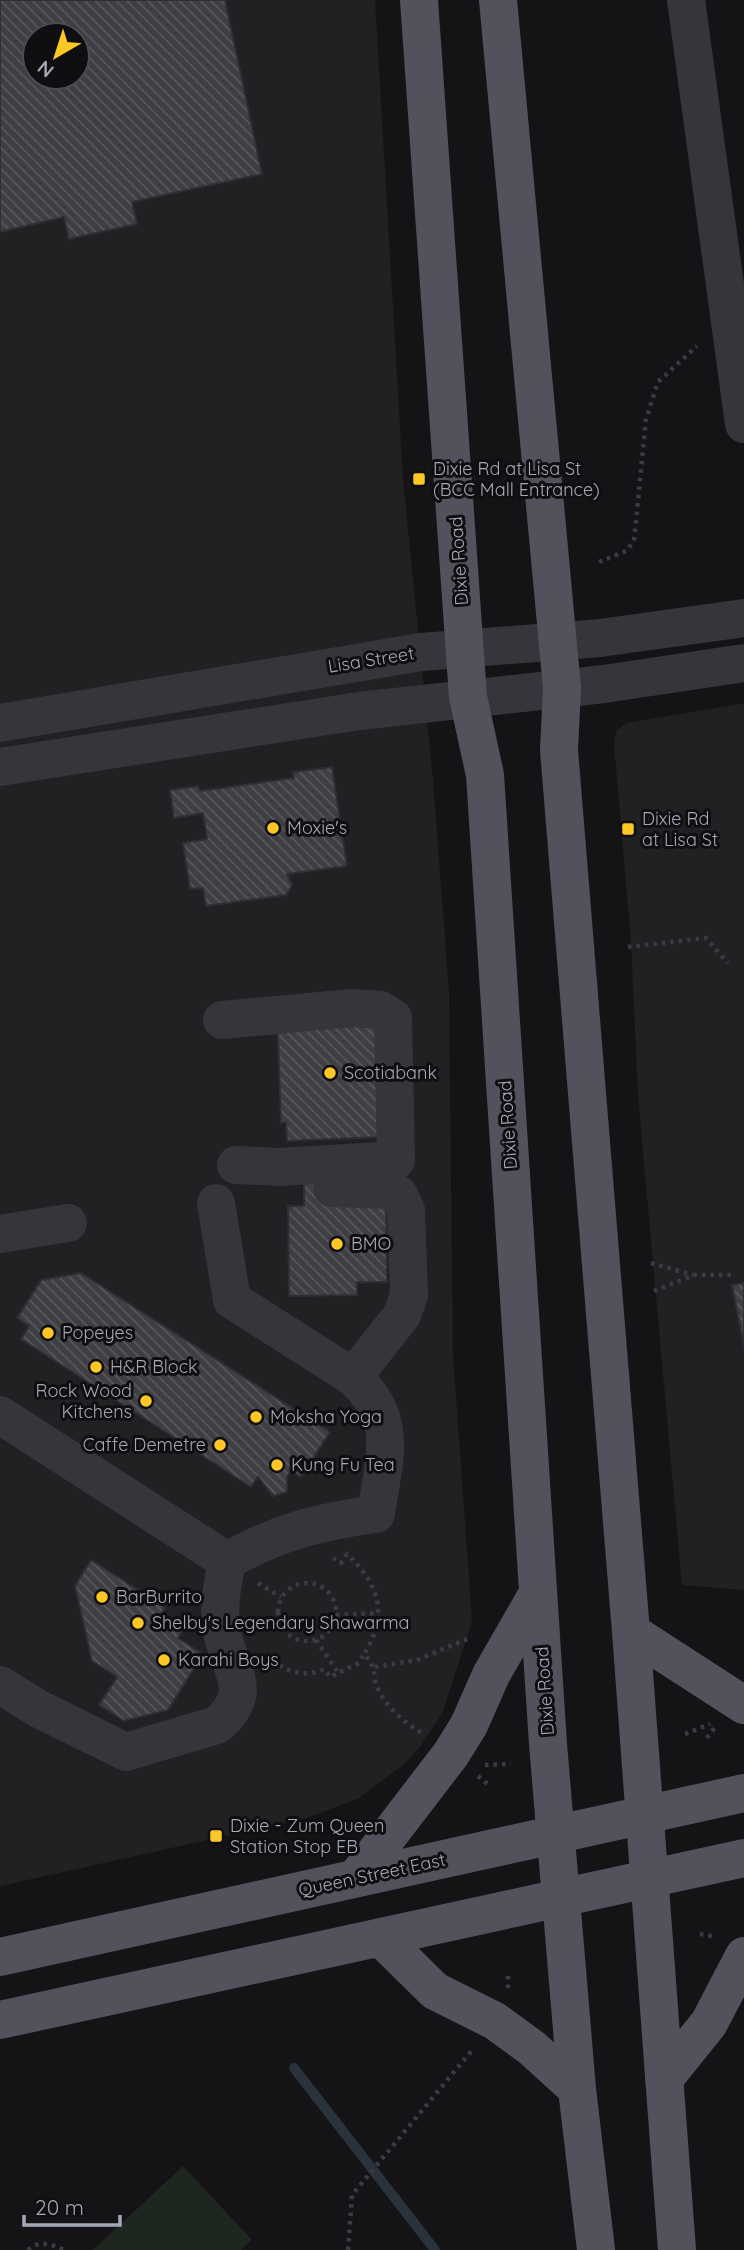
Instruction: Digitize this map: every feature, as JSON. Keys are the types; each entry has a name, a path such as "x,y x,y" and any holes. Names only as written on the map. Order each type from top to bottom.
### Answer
{"main road":[{"name":"Dixie Road","path":"418,0 468,697 485,775 538,1593 561,1898 577,2089 596,2250"},
{"path":"498,0 562,688 559,750 631,1632 677,2250"},
{"path":"356,1878 451,1754 469,1725 491,1675 538,1593"},
{"path":"631,1632 744,1705"},
{"name":"Queen Street East","path":"0,1957 744,1793"},
{"path":"0,2021 744,1858"},
{"path":"380,1937 435,1991 495,2021 532,2048 577,2089"},
{"path":"664,2079 709,2023 744,1956"}],"street":[{"path":"686,0 744,424"},
{"name":"Lisa Street","path":"0,723 421,652 558,641 744,618"},
{"path":"0,767 346,713 562,688 744,663"},
{"path":"222,1020 352,1008 381,1010 393,1018 396,1160 279,1167 229,1186"},
{"path":"229,1186 384,1188 399,1195 404,1202 409,1295 406,1306 384,1339 353,1377"},
{"path":"0,1685 39,1709 125,1752 217,1725 229,1715 239,1688 237,1673 223,1637 219,1599 248,1576 287,1531 321,1521 376,1514 387,1435 382,1413 370,1393 353,1377 232,1300 229,1186"},
{"path":"0,1234 68,1223"},
{"path":"0,1415 248,1576"}],"path":[{"path":"599,562 626,551 634,541 646,419 658,382 729,317"},
{"path":"628,947 706,937 728,962"},
{"path":"651,1263 694,1275 732,1275"},
{"path":"654,1291 694,1275"},
{"path":"257,1647 281,1667 293,1672 306,1674 324,1669 330,1677 359,1663 372,1642 379,1613 375,1590 364,1570 347,1554 341,1563"},
{"path":"248,1576 281,1597"},
{"path":"298,1584 321,1586 330,1594 336,1615 330,1630 316,1640 294,1638 284,1630 278,1619 281,1597 298,1584"},
{"path":"336,1615 379,1613"},
{"path":"375,1667 417,1660 473,1636"},
{"path":"316,1640 339,1674"},
{"path":"364,1654 375,1667 378,1689 389,1706 412,1727 432,1738"},
{"path":"685,1734 720,1720 707,1738"},
{"path":"348,2250 352,2194 475,2048"},
{"path":"28,2250 33,2246 52,2243 64,2250"}],"shaded area":[{"path":"0,0 375,0 403,479 433,780 449,993 453,1356 472,1622 442,1714 419,1748 403,1765 359,1798 307,1818 0,1886"},
{"path":"744,703 744,1590 682,1585 638,1096 631,940 614,745 616,732 626,723"},
{"path":"183,2166 252,2240 241,2250 93,2250"}],"building":[{"path":"0,0 225,0 262,174 132,202 137,224 69,239 64,217 0,232"},
{"name":"Moxie's","path":"332,767 347,866 287,874 292,885 286,895 206,906 203,888 190,889 183,843 207,839 203,813 174,818 170,790 198,786 200,791 294,778 293,772"},
{"name":"Scotiabank","path":"277,1010 378,1021 382,1137 287,1141 286,1122 281,1123"},
{"name":"BMO","path":"304,1182 324,1182 386,1203 387,1282 357,1282 357,1295 289,1296 288,1206 304,1206"},
{"path":"81,1273 330,1432 301,1477 291,1471 287,1477 287,1492 273,1496 258,1477 251,1487 21,1339 29,1326 17,1318 41,1280"},
{"path":"744,1283 744,1346 732,1285"},
{"path":"91,1560 165,1607 162,1613 185,1627 178,1638 203,1654 168,1710 124,1721 99,1705 117,1677 92,1661 75,1586"}],"waterway":[{"path":"294,2068 435,2250"}],"place":[{"name":"Dixie Rd at Lisa St (BCC Mall Entrance)","path":"419,479"},
{"name":"Moxie's","path":"273,828"},
{"name":"Dixie Rd at Lisa St","path":"628,829"},
{"name":"Scotiabank","path":"330,1073"},
{"name":"BMO","path":"337,1244"},
{"name":"Popeyes","path":"48,1333"},
{"name":"H&R Block","path":"96,1367"},
{"name":"Rock Wood Kitchens","path":"146,1401"},
{"name":"Moksha Yoga","path":"256,1417"},
{"name":"Caffe Demetre","path":"220,1445"},
{"name":"Kung Fu Tea","path":"277,1465"},
{"name":"BarBurrito","path":"102,1597"},
{"name":"Shelby's Legendary Shawarma","path":"138,1623"},
{"name":"Karahi Boys","path":"164,1660"},
{"name":"Dixie - Zum Queen Station Stop EB","path":"216,1836"}]}
